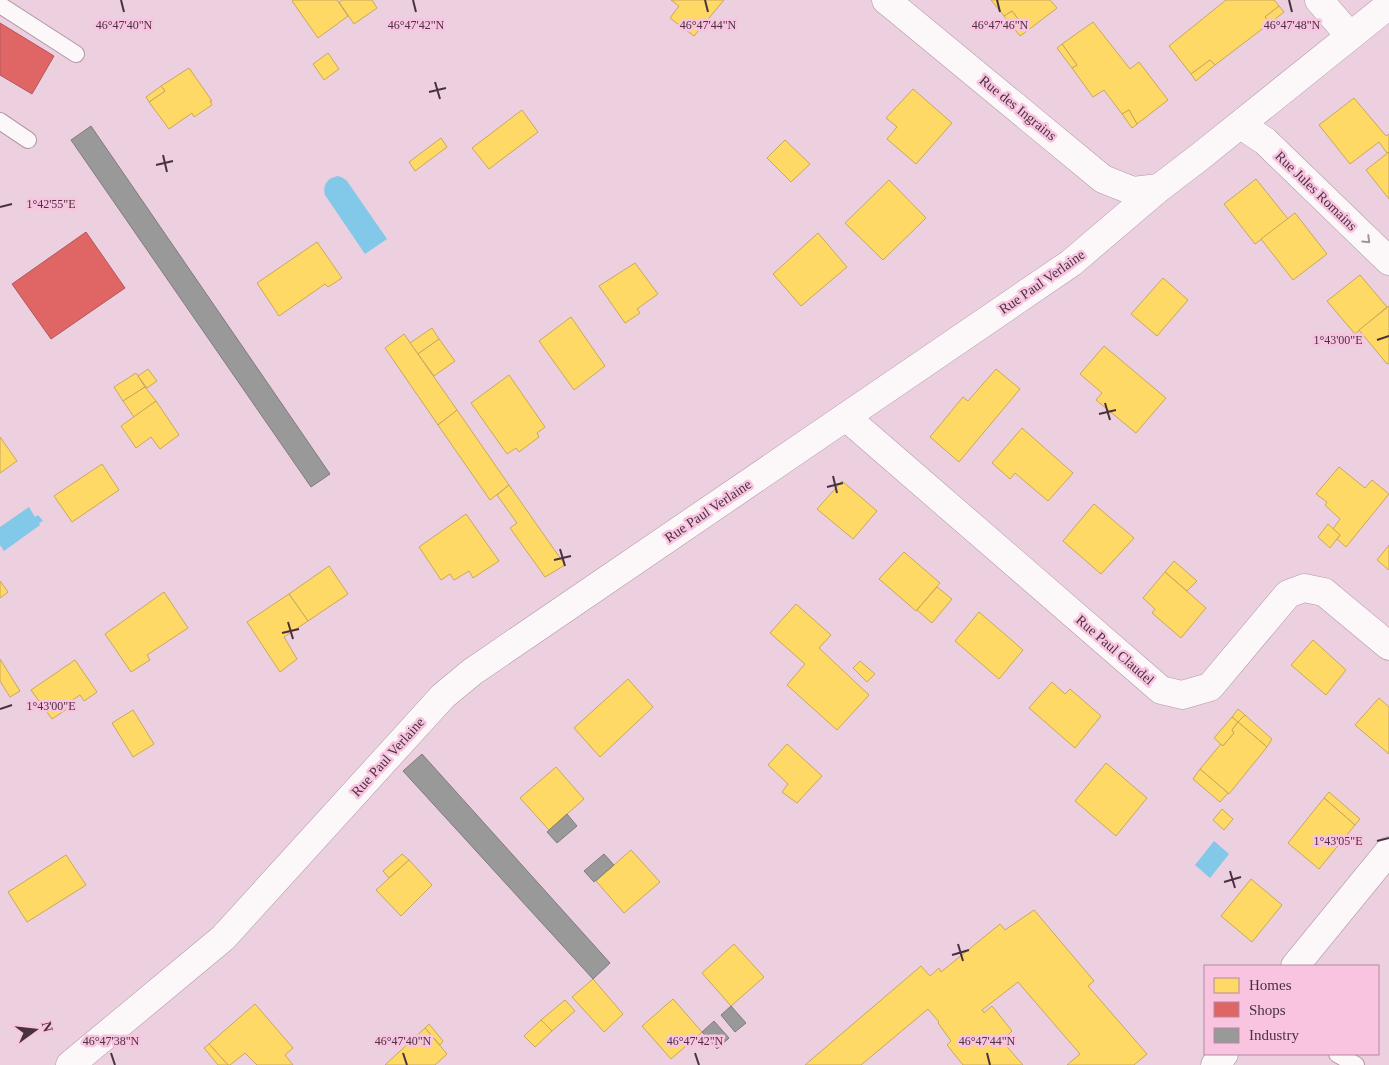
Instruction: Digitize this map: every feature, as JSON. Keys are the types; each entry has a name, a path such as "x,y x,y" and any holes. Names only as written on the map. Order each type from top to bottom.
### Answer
{"street":[{"name":"Rue des Ingrains","path":"886,0 1103,179 1133,191 1159,188"},
{"path":"1319,0 1350,36"},
{"name":"Rue Paul Verlaine","path":"70,1065 224,938 443,696 472,672 1071,263 1159,188 1241,125 1389,5"},
{"name":"Rue Jules Romains","path":"1241,125 1264,141 1389,261"},
{"name":"Rue Paul Claudel","path":"846,417 1162,690 1182,695 1210,687 1288,594 1304,588 1324,592 1389,646"},
{"path":"1296,965 1389,851"},
{"path":"1215,1065 1223,1055"}],"lane":[{"path":"0,5 76,54"},
{"path":"0,121 28,140"},
{"path":"1339,1055 1356,1065"}],"water":[{"path":"338,176 347,181 387,239 365,254 325,195 324,188 327,182 331,178"},
{"path":"29,507 35,517 38,515 43,521 4,551 0,545 0,527"},
{"path":"1214,841 1229,854 1210,878 1195,865"}],"building: Homes":[{"path":"293,0 337,0 348,16 318,38"},
{"path":"342,0 372,0 377,8 354,24 339,2"},
{"path":"671,0 724,0 694,36 670,18 679,6"},
{"path":"991,0 1050,0 1057,8 1027,31 1012,11 1004,16"},
{"path":"1226,0 1274,0 1279,6 1265,17 1270,23 1215,65 1210,60 1191,74 1169,46"},
{"path":"1279,6 1284,12 1270,23 1265,17"},
{"path":"1012,11 1027,31 1020,36 1004,16"},
{"path":"1093,22 1130,69 1139,62 1168,100 1137,124 1129,110 1122,114 1104,90 1093,97 1072,68 1077,65 1062,44"},
{"path":"1062,44 1077,65 1072,68 1057,48"},
{"path":"328,53 339,69 324,80 313,64"},
{"path":"1210,60 1215,65 1196,81 1191,74"},
{"path":"189,68 212,101 210,101 212,105 194,117 192,113 169,129 149,102 165,91 161,86"},
{"path":"161,86 165,91 149,102 146,97"},
{"path":"913,89 952,123 916,164 887,139 897,127 886,118"},
{"path":"1354,98 1386,136 1389,134 1389,152 1387,153 1379,142 1350,164 1319,125"},
{"path":"522,110 538,132 489,169 472,148"},
{"path":"1129,110 1137,124 1132,128 1122,114"},
{"path":"441,138 447,147 415,171 409,162"},
{"path":"785,140 810,164 791,182 767,158"},
{"path":"1389,152 1389,199 1366,170"},
{"path":"1256,179 1288,219 1255,244 1224,204"},
{"path":"889,180 926,218 883,260 845,223"},
{"path":"1295,213 1327,254 1293,280 1261,239"},
{"path":"818,233 847,267 801,306 773,274"},
{"path":"317,242 342,278 328,287 325,284 279,316 257,283"},
{"path":"635,263 658,294 637,309 640,313 625,323 599,286"},
{"path":"1360,275 1387,307 1355,334 1327,301"},
{"path":"1163,278 1188,300 1157,336 1131,314"},
{"path":"1389,306 1389,363 1387,364 1359,330"},
{"path":"571,317 605,366 574,390 539,341"},
{"path":"432,328 439,339 418,354 410,343"},
{"path":"404,334 457,410 438,425 385,348"},
{"path":"439,339 455,361 434,376 418,354"},
{"path":"1104,346 1166,398 1136,433 1096,400 1102,393 1080,374"},
{"path":"148,369 157,381 147,388 138,376"},
{"path":"996,369 1020,389 959,462 930,437 963,397 968,401"},
{"path":"136,373 145,387 123,401 114,387"},
{"path":"509,375 545,427 537,433 539,437 519,452 516,448 507,454 471,403"},
{"path":"145,387 156,401 134,417 123,401"},
{"path":"156,401 179,435 160,449 151,437 136,448 121,426"},
{"path":"457,410 509,485 490,500 438,425"},
{"path":"1022,428 1073,473 1048,501 1015,473 1010,479 992,463"},
{"path":"0,437 17,461 0,473"},
{"path":"102,464 119,490 72,522 54,496"},
{"path":"1339,467 1365,488 1372,480 1389,494 1346,547 1337,539 1340,535 1333,529 1340,519 1325,505 1327,502 1316,494"},
{"path":"842,481 877,511 853,539 817,509"},
{"path":"509,485 565,565 545,577 510,528 517,523 497,495"},
{"path":"1094,504 1134,538 1101,574 1063,541"},
{"path":"466,514 499,561 473,578 469,571 454,580 450,574 441,580 419,547"},
{"path":"1328,524 1340,535 1330,548 1318,537"},
{"path":"1389,545 1389,570 1377,560"},
{"path":"904,552 940,583 916,611 879,579"},
{"path":"1174,561 1197,581 1187,591 1165,572"},
{"path":"329,566 348,594 308,621 289,594"},
{"path":"1165,572 1206,608 1181,638 1152,613 1155,609 1143,598"},
{"path":"0,581 8,592 0,598"},
{"path":"937,587 952,599 932,623 917,610"},
{"path":"164,592 188,628 147,655 150,660 131,672 105,634"},
{"path":"289,594 308,621 284,637 297,659 280,672 247,622"},
{"path":"796,604 831,635 819,648 869,695 837,730 787,685 805,664 770,633"},
{"path":"979,612 1023,650 999,679 955,641"},
{"path":"1313,640 1346,670 1326,695 1291,665"},
{"path":"0,659 20,691 10,697 0,681"},
{"path":"75,660 97,692 84,701 80,695 71,701 73,705 52,719 31,690"},
{"path":"860,661 875,674 867,682 853,668"},
{"path":"628,679 653,707 600,757 574,728"},
{"path":"1052,682 1065,694 1070,689 1101,716 1075,748 1029,708"},
{"path":"1379,698 1389,707 1389,754 1355,725"},
{"path":"1238,709 1245,715 1238,722 1232,717"},
{"path":"133,710 154,744 133,757 112,723"},
{"path":"1245,715 1272,739 1267,747 1238,722"},
{"path":"1232,717 1238,722 1232,730 1234,733 1223,746 1214,738"},
{"path":"1238,722 1267,747 1229,794 1200,769 1221,744 1223,746 1234,733 1232,730"},
{"path":"787,744 822,776 797,803 782,792 788,784 768,765"},
{"path":"1106,763 1147,798 1116,836 1075,801"},
{"path":"556,767 584,799 549,830 520,798"},
{"path":"1200,769 1228,793 1220,802 1193,779"},
{"path":"1329,792 1360,819 1355,825 1324,798"},
{"path":"1324,798 1355,825 1319,869 1288,843"},
{"path":"1222,809 1233,819 1224,830 1213,820"},
{"path":"631,850 660,882 624,913 596,881"},
{"path":"402,854 409,860 389,878 383,871"},
{"path":"66,855 86,885 27,922 8,892"},
{"path":"409,860 432,885 401,916 376,890"},
{"path":"1251,879 1282,905 1252,942 1221,916"},
{"path":"1034,910 1094,981 1088,986 1147,1054 1134,1065 1067,1065 1080,1054 1018,982 982,1010 984,1013 992,1006 1012,1031 1002,1041 1023,1065 963,1065 947,1045 951,1041 928,1009 861,1065 805,1065 921,966 930,976 939,968 941,972 1000,924 1005,930"},
{"path":"734,944 764,977 731,1006 702,973"},
{"path":"593,979 623,1014 604,1032 572,997"},
{"path":"673,999 702,1032 671,1059 642,1026"},
{"path":"565,1000 575,1011 552,1031 541,1020"},
{"path":"255,1004 293,1048 285,1055 293,1065 257,1065 245,1053 228,1065 209,1044"},
{"path":"541,1020 552,1031 535,1047 524,1036"},
{"path":"429,1024 443,1041 440,1045 425,1028"},
{"path":"425,1028 447,1054 435,1065 385,1065"},
{"path":"209,1044 228,1065 218,1065 204,1048"}],"building: Shops":[{"path":"0,23 54,56 32,94 0,75"},
{"path":"86,232 125,288 51,339 12,284"}],"building: Industry":[{"path":"91,126 330,474 311,487 71,140"},
{"path":"422,754 610,963 593,979 403,771"},
{"path":"567,814 577,826 557,843 547,832"},
{"path":"604,854 614,865 594,882 584,871"},
{"path":"731,1006 746,1023 735,1032 721,1015"},
{"path":"714,1021 729,1038 717,1049 702,1032"}]}
